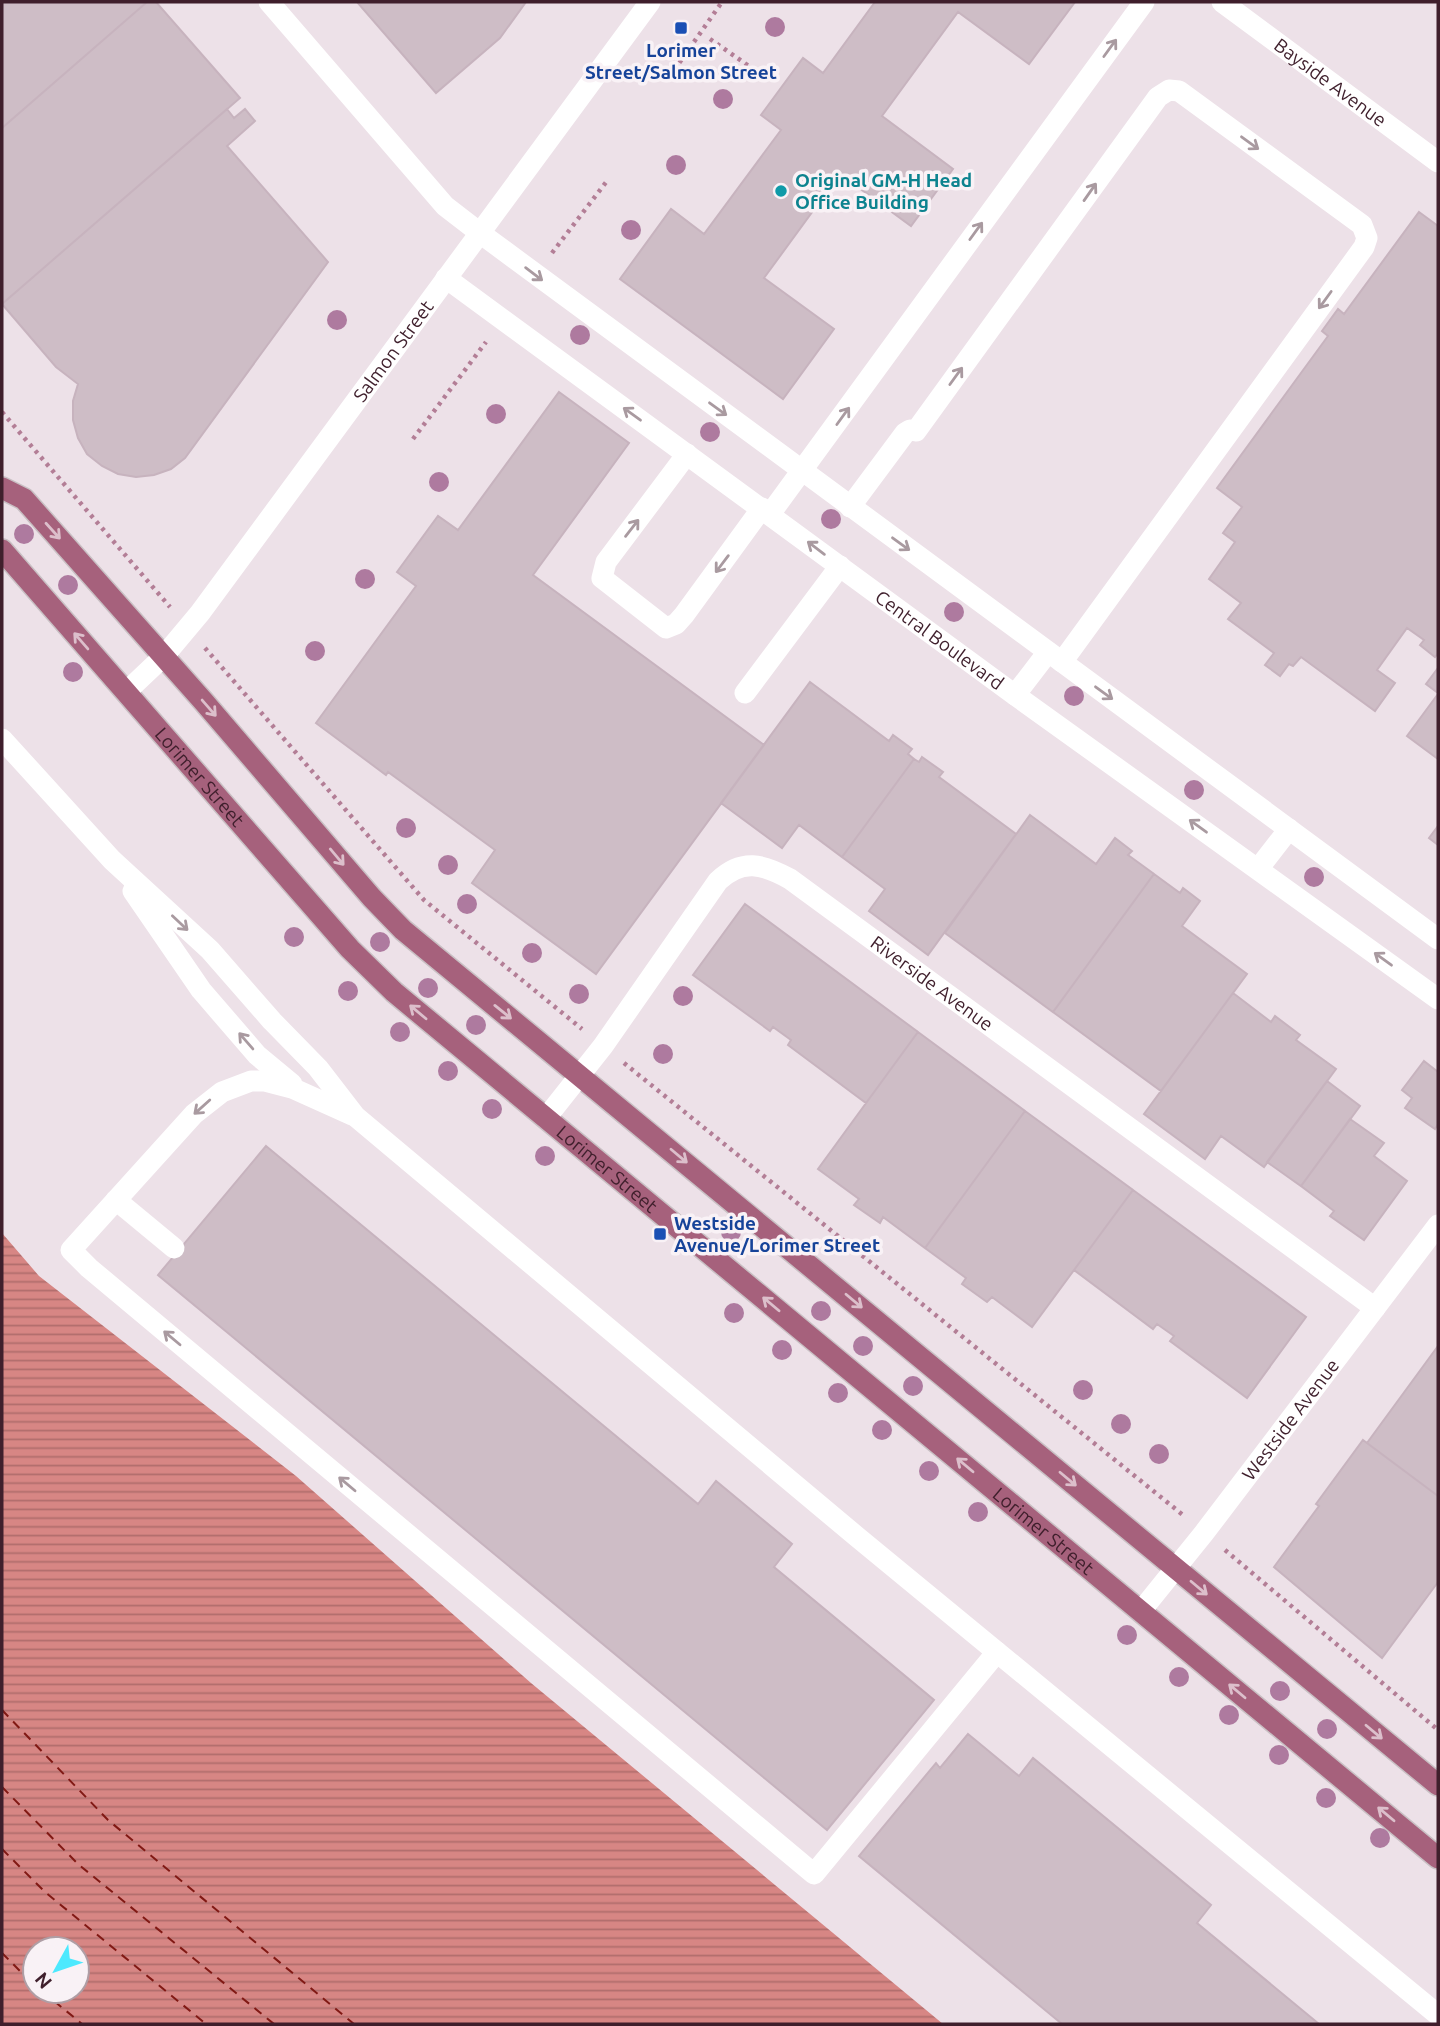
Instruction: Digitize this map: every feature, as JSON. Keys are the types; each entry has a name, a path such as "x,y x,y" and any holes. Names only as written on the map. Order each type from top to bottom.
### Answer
{"main road":[{"path":"2,488 24,499 396,924 1438,1785"},
{"name":"Lorimer Street","path":"2,550 358,958 407,1004 1438,1858"}],"street":[{"path":"269,2 445,206 1438,939"},
{"name":"Salmon Street","path":"126,692 164,656 188,628 650,2"},
{"path":"687,454 606,562 601,578 666,628 676,624 684,615 766,511 803,471 921,305 1144,2"},
{"name":"Bayside Avenue","path":"1222,2 1438,162"},
{"path":"850,507 905,433 916,431 1158,97 1170,90 1179,91 1362,225 1367,239 1364,247 1121,583 1055,657 1015,695"},
{"name":"Central Boulevard","path":"446,278 1015,695 1438,999"},
{"path":"745,693 840,566"},
{"path":"2,739 112,860 210,950 272,1021 318,1068 355,1115 997,1653 1438,2015"},
{"path":"1258,869 1289,830"},
{"path":"112,860 201,990 271,1068 317,1100"},
{"name":"Riverside Avenue","path":"546,1118 603,1046 718,881 739,866 752,865 775,871 813,896 1375,1308"},
{"path":"355,1115 292,1088 265,1081 251,1081 222,1092 194,1114 71,1250 99,1277 814,1874 997,1653"},
{"path":"116,1200 174,1248"},
{"name":"Westside Avenue","path":"1141,1611 1204,1533 1438,1226"}],"path":[{"path":"591,81 675,69 722,2"},
{"path":"710,39 756,71"},
{"path":"2,412 424,901 1204,1533 1438,1730"}],"shaded area":[{"path":"2,1233 39,1276 296,1476 531,1683 943,2024 2,2024"}],"building":[{"path":"2,2 147,2 2,128"},
{"path":"147,2 156,2 240,98 2,304 2,128"},
{"path":"357,2 526,2 500,38 436,93"},
{"name":"Original GM-H Head Office Building","path":"875,2 1075,2 1029,64 958,12 882,116 953,169 911,226 840,174 764,278 834,329 783,399 620,279 671,209 704,234 781,130 761,115 803,58 823,73"},
{"path":"227,109 234,118 245,109 255,121 227,146 328,262 185,458 171,469 154,475 136,477 118,474 87,454 78,438 73,420 73,401 78,384 56,367 2,304"},
{"path":"1419,212 1438,226 1438,653 1435,657 1420,645 1424,640 1407,628 1377,670 1395,683 1375,711 1301,657 1293,666 1289,664 1280,676 1265,665 1274,653 1228,619 1241,603 1209,579 1235,542 1223,533 1242,507 1217,488 1328,336 1322,331 1338,309 1344,314"},
{"path":"559,392 629,443 533,575 764,745 596,974 472,883 495,850 316,723 416,586 397,572 438,516 458,530"},
{"path":"1438,668 1438,693 1426,684"},
{"path":"810,682 889,741 893,735 912,749 908,754 914,759 842,857 799,825 782,848 721,803"},
{"path":"1438,694 1438,759 1407,736"},
{"path":"922,757 943,772 939,777 1016,834 928,955 869,911 885,889 842,857 914,759 919,762"},
{"path":"1030,815 1096,864 1115,838 1132,851 1128,855 1154,874 1053,1012 945,933"},
{"path":"1438,826 1438,845 1429,838"},
{"path":"1154,874 1180,893 1183,888 1200,901 1182,926 1247,974 1161,1091 1053,1012"},
{"path":"745,904 918,1032 866,1103 788,1045 791,1040 773,1027 770,1031 693,975"},
{"path":"1233,993 1271,1022 1275,1016 1300,1035 1296,1040 1336,1069 1264,1167 1221,1136 1205,1159 1144,1114"},
{"path":"918,1032 1025,1111 925,1248 883,1217 880,1223 854,1205 859,1199 818,1169"},
{"path":"1424,1061 1438,1072 1438,1124 1435,1129 1405,1108 1412,1098 1402,1090"},
{"path":"1327,1081 1360,1106 1301,1186 1267,1162"},
{"path":"1025,1111 1133,1190 1032,1327 992,1297 987,1302 962,1284 966,1278 925,1248"},
{"path":"1350,1119 1384,1143 1374,1156 1407,1181 1364,1240 1330,1216 1334,1211 1301,1186"},
{"path":"266,1146 698,1504 716,1481 792,1544 774,1567 934,1700 827,1830 158,1275"},
{"path":"1133,1190 1306,1317 1247,1398 1170,1341 1174,1336 1157,1324 1153,1329 1074,1270"},
{"path":"1438,1346 1438,1496 1367,1443"},
{"path":"1363,1440 1438,1496 1438,1582 1382,1658 1274,1567"},
{"path":"968,1734 1019,1776 1033,1758 1211,1905 1197,1923 1319,2024 1062,2024 859,1856 936,1763 940,1768"}],"ferry route":[{"path":"2,1710 108,1820 354,2024"},
{"path":"2,1787 78,1864 274,2024"},
{"path":"2,1849 45,1892 206,2024"},
{"path":"2,1953 21,1972"},
{"path":"59,2005 82,2024"}],"place":[{"name":"Lorimer Street/Salmon Street","path":"681,28"},
{"name":"Original GM-H Head Office Building","path":"781,191"},
{"name":"Westside Avenue/Lorimer Street","path":"660,1234"}]}
